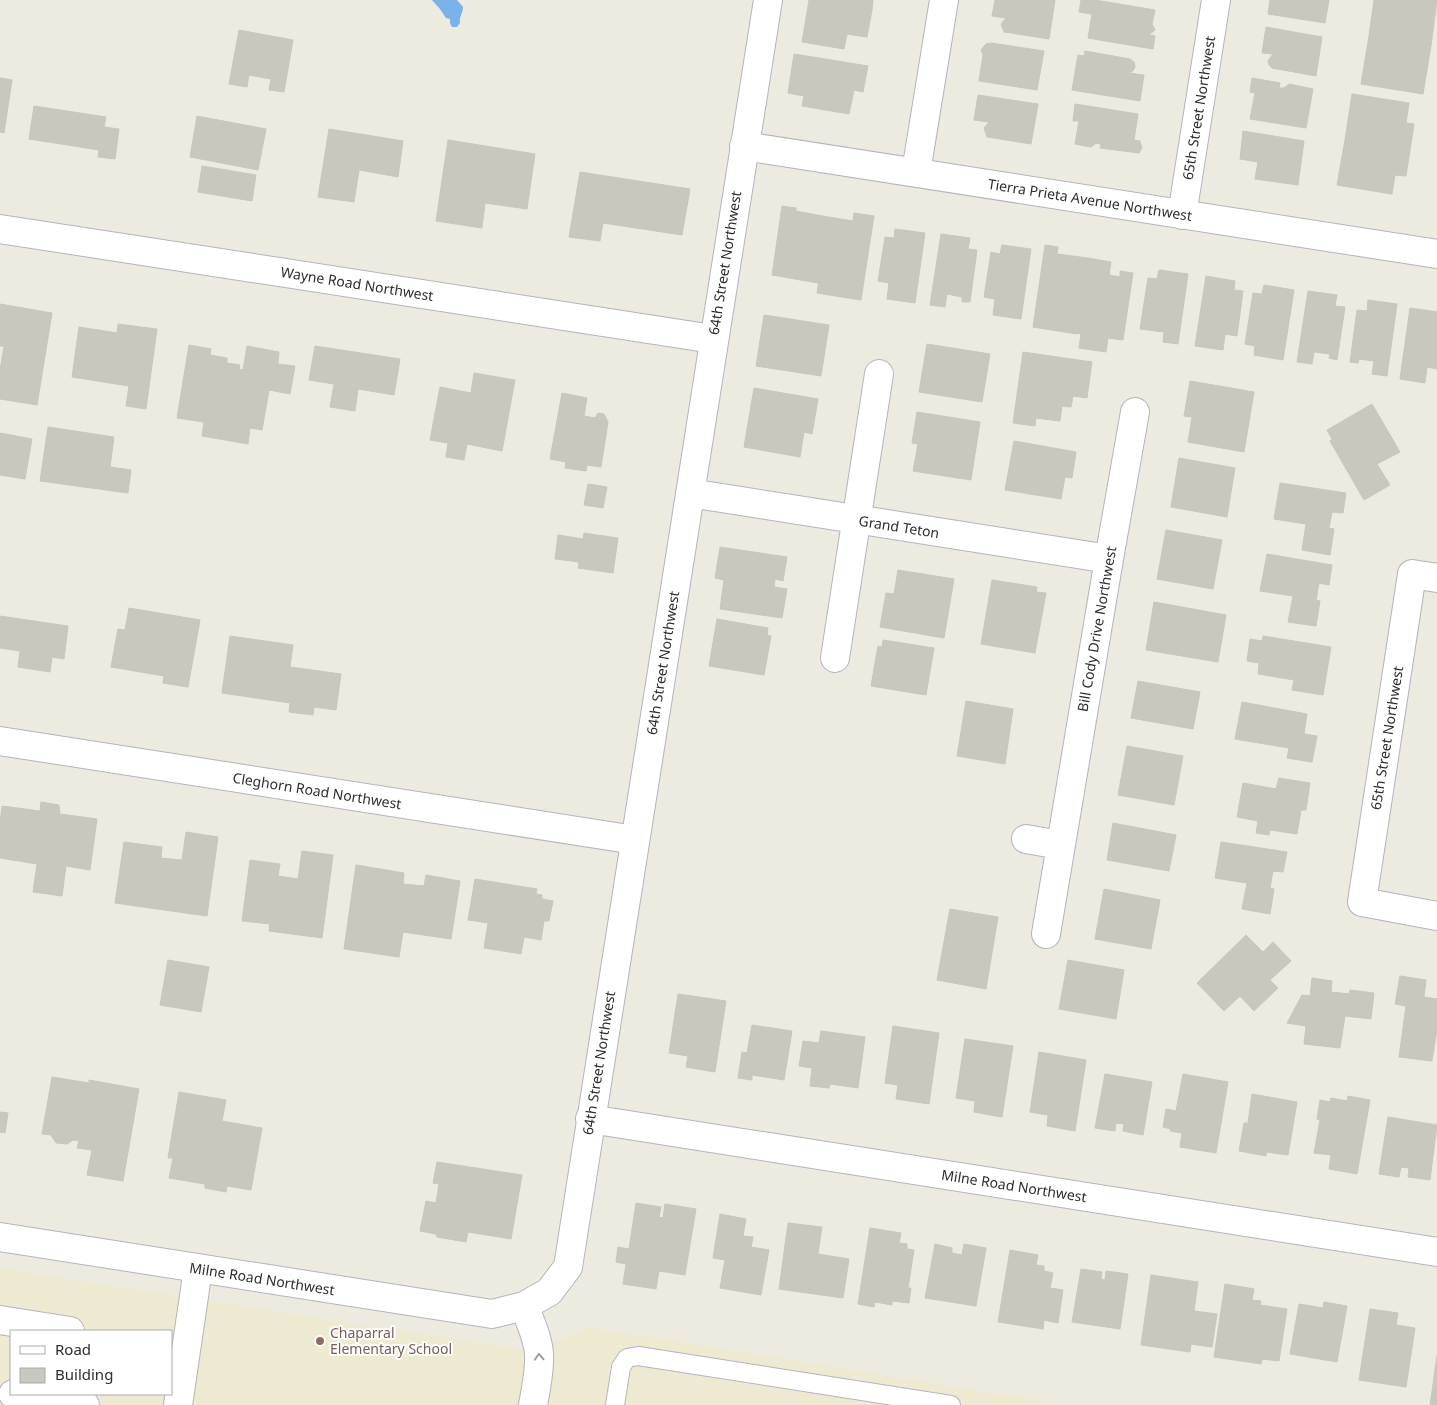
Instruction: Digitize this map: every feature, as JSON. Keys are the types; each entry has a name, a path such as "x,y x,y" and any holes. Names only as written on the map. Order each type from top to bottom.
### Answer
{"street":[{"name":"64th Street Northwest","path":"524,1306 549,1292 568,1267 768,0"},
{"path":"916,172 944,0"},
{"name":"65th Street Northwest","path":"1182,215 1216,0"},
{"name":"Tierra Prieta Avenue Northwest","path":"744,146 1437,254"},
{"name":"Wayne Road Northwest","path":"0,229 713,339"},
{"path":"835,658 879,374"},
{"name":"Bill Cody Drive Northwest","path":"1046,934 1109,559 1136,412"},
{"name":"Grand Teton","path":"690,494 1109,559"},
{"name":"65th Street Northwest","path":"1425,576 1362,902 1437,916"},
{"name":"Cleghorn Road Northwest","path":"0,741 635,840"},
{"path":"1026,839 1060,845"},
{"name":"Milne Road Northwest","path":"590,1119 1437,1252"},
{"name":"Milne Road Northwest","path":"0,1238 492,1314 524,1306"},
{"path":"178,1405 179,1348 198,1269"},
{"path":"524,1306 536,1338 539,1353 539,1367 533,1405"},
{"path":"0,1320 64,1330"},
{"path":"19,1395 85,1405"}],"lane":[{"path":"615,1405 621,1367 627,1358 638,1356 951,1405"}],"shaded area":[{"name":"Chaparral Elementary School","path":"0,1268 532,1351 589,1327 1042,1401 1041,1405 0,1405"}],"water":[{"path":"432,0 457,0 463,7 460,23 457,27 452,27 450,19 446,18"}],"building":[{"path":"809,0 872,10 867,37 847,34 844,49 802,42"},
{"path":"812,0 873,0 872,10"},
{"path":"995,0 1055,0 1049,39 1004,32 1001,24 1006,18 992,16"},
{"path":"1081,0 1095,0 1155,10 1152,24 1155,30 1149,35 1155,36 1153,49 1088,38 1092,14 1079,12"},
{"path":"1270,0 1329,0 1325,23 1268,14"},
{"path":"1374,0 1437,0 1431,46 1369,36"},
{"path":"1266,27 1322,37 1316,76 1272,68 1268,61 1273,54 1262,53"},
{"path":"239,30 293,40 284,92 269,90 271,79 249,75 247,87 229,84"},
{"path":"1369,36 1431,46 1423,94 1361,84"},
{"path":"991,43 1044,51 1037,90 979,81 983,55 981,50 986,44"},
{"path":"1085,51 1130,59 1134,62 1135,67 1129,73 1144,75 1140,101 1072,90 1078,55 1084,56"},
{"path":"794,54 868,66 863,92 854,90 849,114 802,106 804,96 788,93"},
{"path":"0,78 12,80 4,133 0,132"},
{"path":"1252,78 1280,83 1279,88 1284,88 1289,84 1313,89 1306,128 1250,119 1255,93 1250,92"},
{"path":"1352,94 1409,103 1406,123 1414,124 1410,150 1345,140"},
{"path":"978,95 1038,104 1031,144 987,137 984,128 989,122 974,120"},
{"path":"1075,104 1138,114 1134,140 1140,141 1142,148 1139,153 1100,148 1101,144 1096,143 1091,147 1075,144 1079,121 1073,121"},
{"path":"34,106 106,117 104,127 119,129 115,159 98,157 99,150 29,139"},
{"path":"197,116 266,129 258,170 190,157"},
{"path":"329,129 403,141 398,177 359,170 354,202 318,197"},
{"path":"1243,131 1304,141 1298,185 1255,179 1258,162 1240,159"},
{"path":"448,140 535,154 527,209 485,203 482,228 436,221"},
{"path":"1345,140 1410,150 1406,176 1395,175 1392,194 1337,185"},
{"path":"202,166 256,175 252,201 198,192"},
{"path":"580,172 690,189 682,235 603,223 600,241 569,237"},
{"path":"782,206 796,208 796,211 828,217 818,283 772,275"},
{"path":"854,213 874,216 861,300 817,293 828,217 853,221"},
{"path":"895,229 925,233 915,303 887,299 889,283 878,281 885,237 894,238"},
{"path":"941,234 970,238 968,249 977,250 970,302 962,302 962,297 947,294 945,307 930,305"},
{"path":"1002,245 1031,249 1021,319 993,315 995,299 984,297 991,252 1000,254"},
{"path":"1045,245 1058,247 1057,254 1088,258 1077,334 1033,327"},
{"path":"1088,258 1111,262 1109,275 1120,277 1120,271 1133,273 1123,340 1108,338 1106,352 1079,348 1081,334 1077,333"},
{"path":"1159,270 1188,274 1178,344 1163,342 1164,332 1140,329 1148,278 1157,279"},
{"path":"1206,276 1235,281 1234,290 1243,291 1237,336 1225,334 1223,350 1195,346"},
{"path":"1264,285 1294,290 1283,360 1254,355 1255,346 1245,344 1253,293 1262,294"},
{"path":"1308,291 1337,295 1335,306 1345,307 1337,360 1329,358 1330,354 1314,352 1312,364 1297,362"},
{"path":"1368,300 1397,304 1387,376 1372,374 1374,361 1359,359 1358,363 1350,362 1357,310 1367,311"},
{"path":"0,304 52,313 37,405 0,399 0,370 4,346 0,346"},
{"path":"1410,308 1437,312 1437,369 1427,367 1425,383 1400,379"},
{"path":"764,315 829,325 821,376 756,366"},
{"path":"118,324 157,329 146,409 126,406 129,386 72,377 79,327 117,333"},
{"path":"927,344 990,354 982,402 919,392"},
{"path":"189,345 211,349 210,355 227,358 227,363 240,365 239,369 243,370 247,346 279,352 278,364 295,366 290,394 269,390 262,430 250,428 248,444 202,436 204,422 177,418"},
{"path":"315,346 400,359 394,395 358,389 355,411 330,407 334,384 309,380"},
{"path":"1023,352 1092,362 1087,398 1073,396 1071,407 1062,406 1060,421 1036,418 1035,426 1013,423"},
{"path":"474,373 515,380 502,451 467,444 464,460 446,457 448,443 430,440 440,387 471,393"},
{"path":"1190,381 1254,392 1244,452 1188,442 1192,417 1184,416"},
{"path":"754,388 818,399 812,434 804,432 800,457 744,447"},
{"path":"562,393 587,398 584,416 595,418 598,413 604,414 608,422 601,467 587,465 586,471 565,468 566,462 550,459"},
{"path":"1372,404 1400,452 1377,464 1390,485 1364,500 1330,441 1332,439 1327,430"},
{"path":"917,412 980,422 971,480 913,471 918,444 912,443"},
{"path":"48,427 114,437 110,467 131,470 128,493 40,481"},
{"path":"0,433 32,439 25,479 0,475"},
{"path":"1014,441 1076,452 1072,478 1065,477 1061,499 1005,490"},
{"path":"1179,458 1235,468 1227,517 1171,507"},
{"path":"1280,483 1346,493 1343,513 1332,512 1329,528 1334,529 1330,555 1302,550 1306,524 1274,519"},
{"path":"588,484 607,487 603,508 584,505"},
{"path":"1166,530 1222,540 1213,589 1157,579"},
{"path":"584,533 618,538 613,573 578,568 579,562 555,559 558,535 583,539"},
{"path":"720,547 787,557 783,581 775,579 774,587 787,589 782,618 720,609 724,580 715,578"},
{"path":"1267,554 1332,565 1329,585 1319,583 1316,600 1320,601 1316,626 1288,622 1293,596 1260,591"},
{"path":"898,570 954,579 944,638 880,627 886,593 894,594"},
{"path":"992,580 1037,587 1036,592 1046,593 1035,653 981,644"},
{"path":"1154,602 1226,615 1218,662 1146,650"},
{"path":"129,608 200,620 188,687 163,683 164,676 111,667 118,629 125,630"},
{"path":"0,616 68,626 64,659 52,657 50,672 18,667 20,651 0,648"},
{"path":"717,619 768,628 767,635 771,636 764,675 709,666"},
{"path":"230,636 293,645 290,667 341,674 336,710 314,707 313,715 289,712 290,703 222,693"},
{"path":"1263,636 1331,647 1323,695 1292,690 1294,680 1258,674 1259,663 1247,661 1250,639 1262,641"},
{"path":"883,640 934,648 926,695 871,686 878,646 882,647"},
{"path":"1138,681 1200,692 1193,729 1131,718"},
{"path":"966,701 1013,709 1005,764 957,756"},
{"path":"1242,702 1307,714 1304,734 1317,736 1312,762 1287,758 1289,748 1235,739"},
{"path":"1127,746 1183,756 1174,805 1118,795"},
{"path":"1279,778 1310,783 1306,810 1301,810 1297,834 1270,830 1269,835 1256,833 1258,821 1237,817 1243,783 1276,789"},
{"path":"41,802 59,805 60,814 97,819 90,870 66,866 62,896 33,892 37,864 0,858 2,806 40,811"},
{"path":"1113,823 1176,835 1169,871 1107,860"},
{"path":"186,832 218,837 207,916 115,903 124,842 162,847 161,858 182,860"},
{"path":"1221,842 1287,852 1283,872 1273,871 1270,888 1274,889 1270,914 1242,909 1247,883 1215,878"},
{"path":"302,851 333,855 322,938 269,931 270,924 242,921 250,860 280,864 278,876 298,879"},
{"path":"356,865 404,873 403,884 424,886 426,875 460,881 451,939 403,932 399,957 344,949"},
{"path":"475,879 537,889 536,894 542,895 542,899 553,901 549,921 544,921 541,940 524,937 521,954 484,948 488,923 468,920"},
{"path":"1104,889 1160,900 1151,949 1095,939"},
{"path":"950,909 998,917 986,989 937,980"},
{"path":"1246,935 1263,952 1273,942 1291,961 1270,980 1278,988 1254,1011 1240,996 1224,1011 1197,983"},
{"path":"168,960 209,967 201,1012 160,1005"},
{"path":"1068,960 1124,970 1116,1019 1059,1009"},
{"path":"1400,976 1426,980 1424,997 1437,999 1437,1029 1432,1061 1399,1057 1406,1006 1395,1004"},
{"path":"1312,978 1332,981 1331,992 1349,994 1350,990 1374,993 1371,1019 1345,1016 1340,1048 1304,1044 1306,1026 1287,1023 1302,995 1310,996"},
{"path":"678,994 726,1001 715,1072 686,1067 688,1056 669,1053"},
{"path":"752,1025 792,1031 784,1080 752,1075 752,1080 738,1078 742,1052 747,1053"},
{"path":"893,1026 939,1033 929,1104 896,1099 898,1085 885,1083"},
{"path":"821,1031 865,1037 858,1088 830,1084 829,1088 810,1086 812,1068 799,1066 803,1041 819,1043"},
{"path":"965,1039 1013,1046 1002,1117 974,1112 975,1101 956,1098"},
{"path":"1039,1052 1086,1060 1075,1131 1047,1126 1048,1115 1030,1112"},
{"path":"1105,1074 1152,1082 1143,1135 1123,1131 1124,1124 1116,1123 1115,1131 1095,1128"},
{"path":"1183,1074 1228,1082 1216,1153 1180,1147 1182,1133 1170,1131 1171,1129 1163,1127 1166,1109 1176,1111"},
{"path":"52,1077 89,1083 89,1080 139,1089 123,1181 87,1175 92,1150 77,1148 79,1141 73,1140 67,1144 56,1143 51,1135 42,1134"},
{"path":"179,1092 226,1100 222,1121 262,1128 251,1190 227,1186 226,1192 205,1188 205,1184 169,1178 173,1158 168,1158"},
{"path":"1252,1094 1297,1102 1288,1155 1266,1152 1266,1156 1239,1151 1244,1123 1248,1123"},
{"path":"1348,1096 1370,1100 1357,1174 1329,1169 1331,1155 1314,1153 1320,1120 1317,1119 1320,1100 1330,1102 1331,1098 1347,1101"},
{"path":"0,1112 8,1113 5,1133 0,1132"},
{"path":"1388,1117 1437,1125 1430,1180 1408,1177 1409,1168 1401,1167 1399,1177 1379,1174"},
{"path":"437,1162 522,1175 511,1239 468,1232 466,1242 437,1237 436,1234 420,1231 426,1201 436,1203 439,1184 433,1183"},
{"path":"636,1203 661,1207 659,1217 663,1218 665,1204 696,1209 685,1275 659,1271 656,1289 623,1284 626,1264 616,1262 618,1247 629,1249"},
{"path":"720,1214 746,1219 743,1236 753,1237 751,1247 769,1250 761,1295 720,1288 725,1260 713,1258"},
{"path":"788,1223 822,1227 818,1254 849,1259 843,1298 779,1289"},
{"path":"870,1228 901,1233 899,1243 907,1244 907,1249 914,1250 908,1288 911,1288 909,1303 892,1301 892,1305 875,1302 874,1307 858,1304"},
{"path":"935,1244 952,1248 952,1253 962,1255 964,1244 986,1248 976,1306 925,1298"},
{"path":"1010,1250 1038,1255 1036,1265 1044,1266 1044,1271 1053,1273 1050,1288 1063,1290 1058,1323 1044,1320 1043,1329 998,1322"},
{"path":"1081,1269 1102,1272 1101,1279 1105,1280 1106,1271 1128,1274 1120,1329 1072,1322"},
{"path":"1151,1275 1198,1282 1194,1311 1217,1314 1212,1347 1191,1344 1190,1352 1141,1345"},
{"path":"1225,1284 1254,1289 1252,1300 1261,1301 1260,1305 1287,1309 1279,1361 1262,1359 1261,1364 1214,1357"},
{"path":"1324,1302 1347,1306 1337,1362 1290,1354 1299,1304 1323,1308"},
{"path":"1370,1309 1398,1313 1396,1325 1415,1328 1406,1387 1359,1380"},
{"path":"1437,1356 1437,1405 1430,1405"}],"place":[{"name":"Chaparral Elementary School","path":"320,1341"}]}
